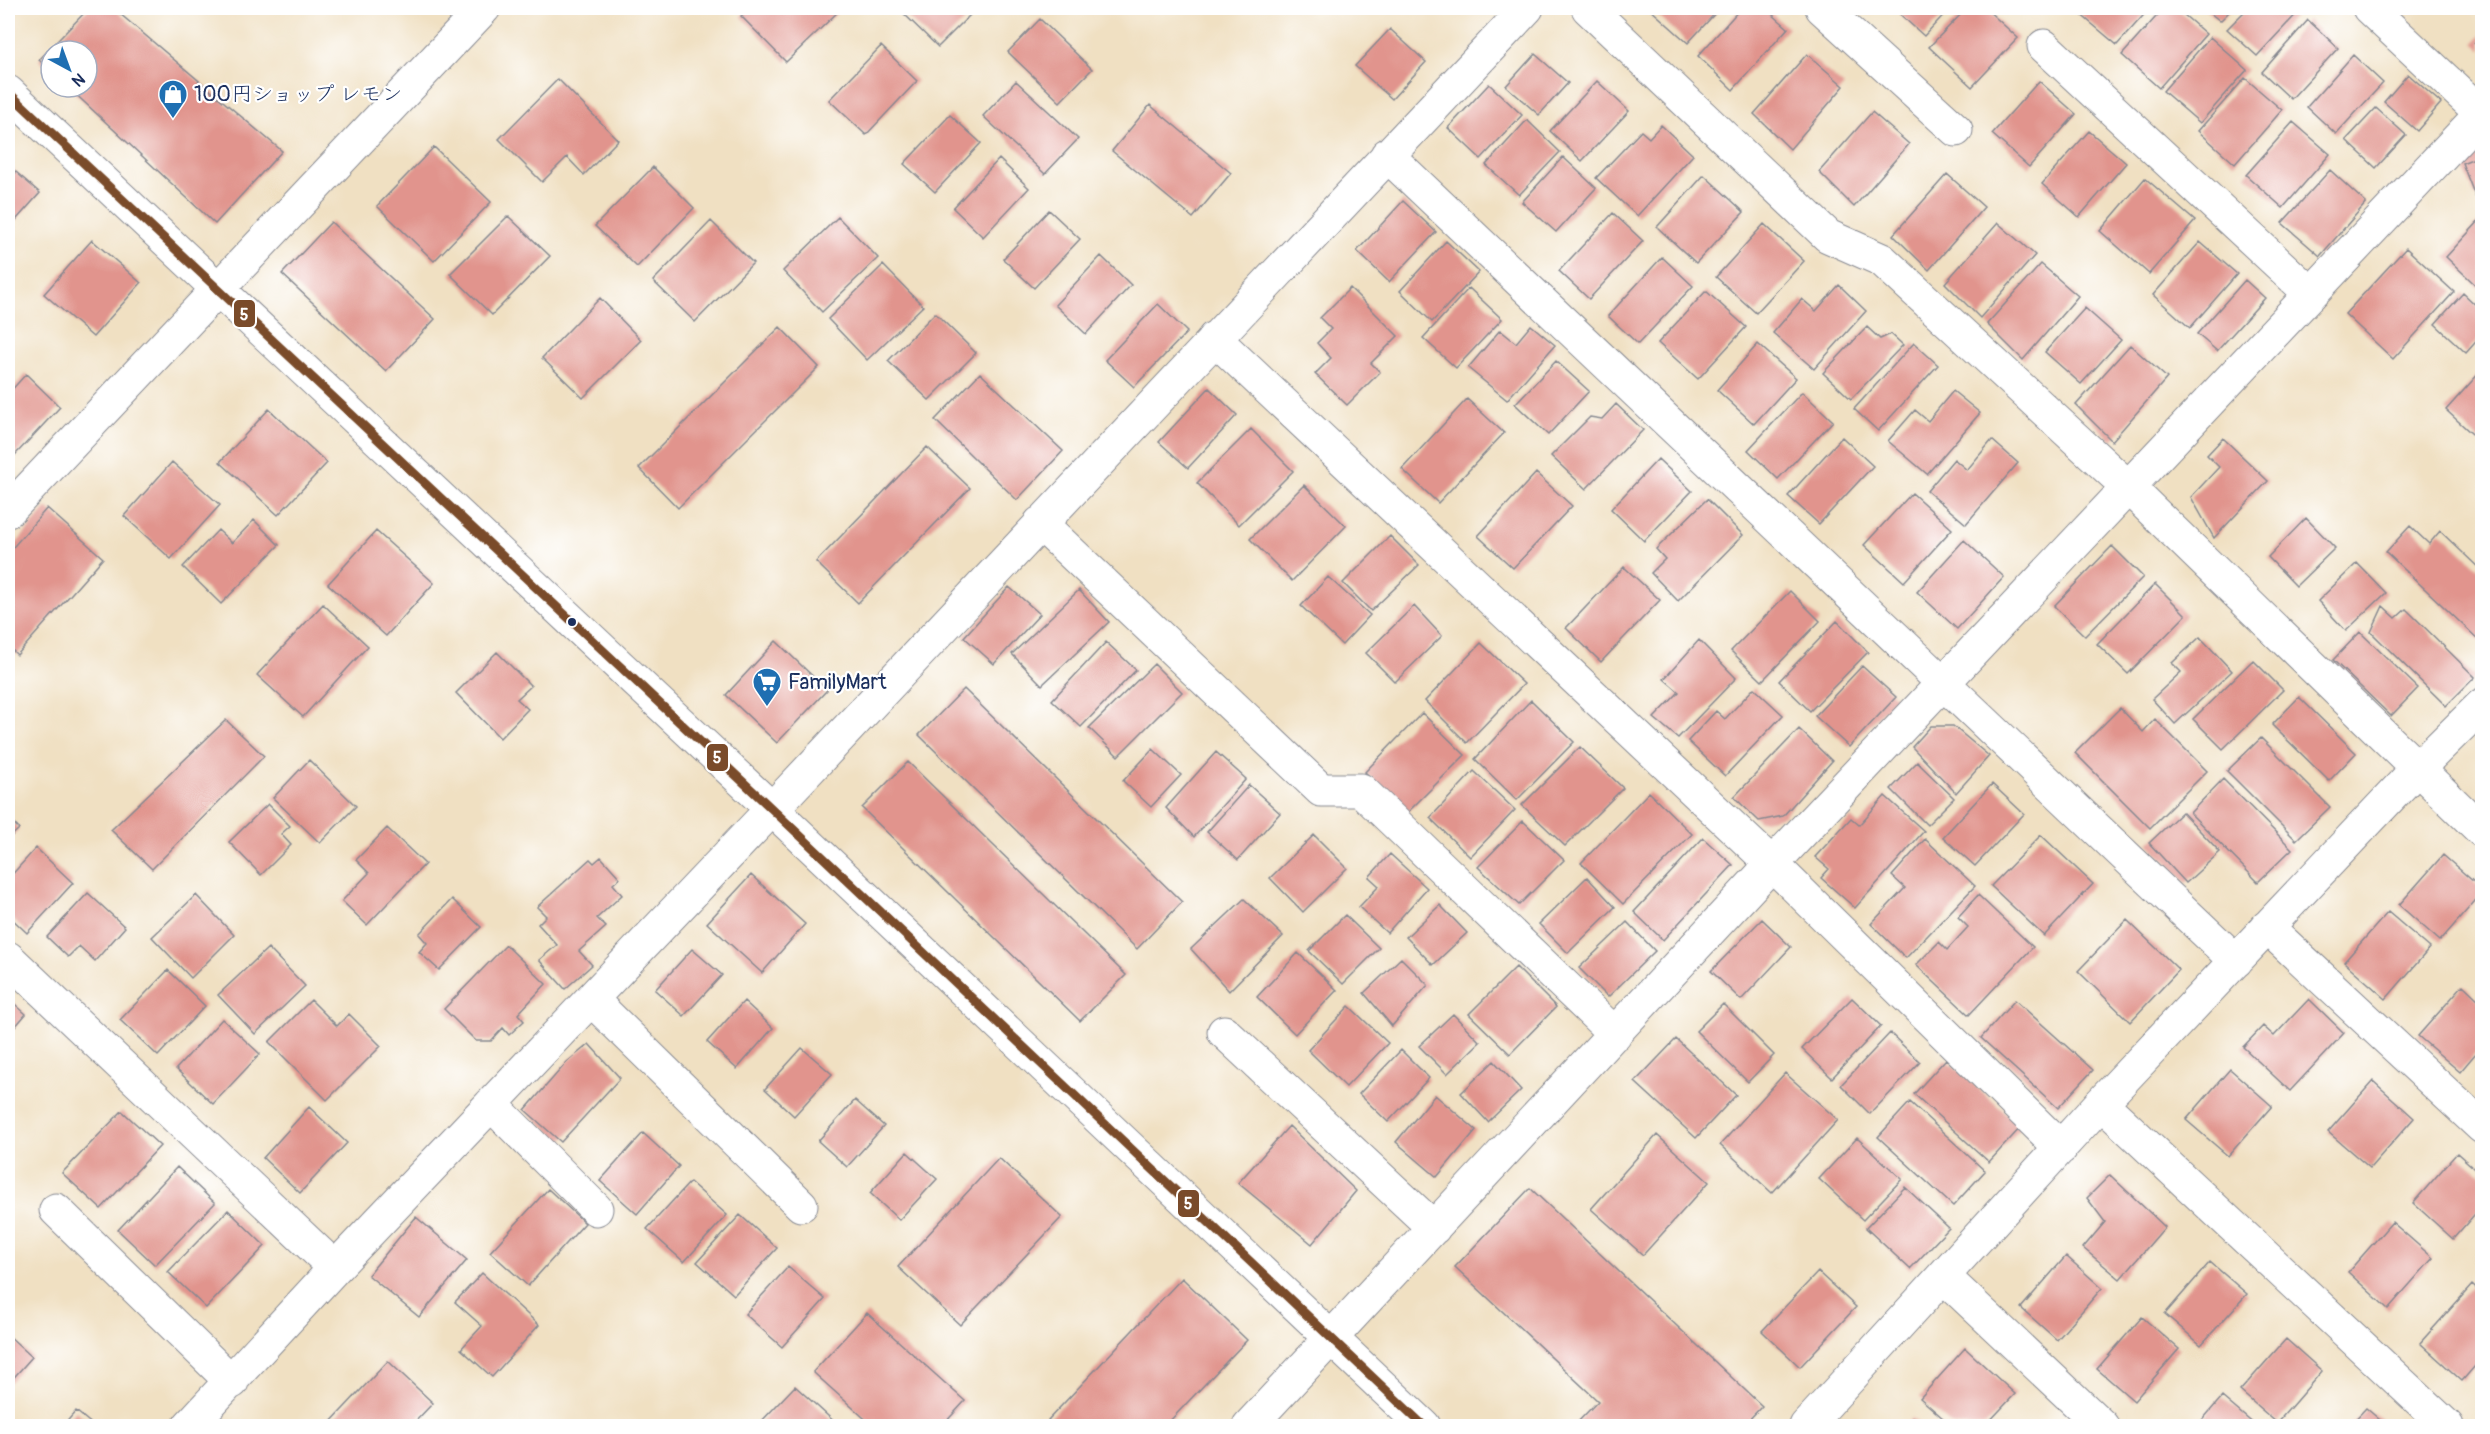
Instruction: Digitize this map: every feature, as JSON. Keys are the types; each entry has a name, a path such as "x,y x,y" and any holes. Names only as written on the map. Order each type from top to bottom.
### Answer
{"street":[{"path":"8,511 484,8"},
{"path":"189,1426 335,1268 772,809 1527,8"},
{"path":"1588,8 1828,236 1882,260 2129,488 2482,831"},
{"path":"1822,8 1956,130"},
{"path":"1249,1426 1772,864 2482,113 2369,8"},
{"path":"2044,45 2311,294"},
{"path":"8,92 772,809 1424,1426"},
{"path":"1387,155 2236,961"},
{"path":"1214,338 1772,864 2061,1148"},
{"path":"1040,523 1321,790 1361,790 1615,1034"},
{"path":"1806,1426 2101,1103 2417,769 2482,705"},
{"path":"2267,927 2482,1127"},
{"path":"8,958 335,1268"},
{"path":"591,999 801,1205"},
{"path":"1224,1032 1434,1228"},
{"path":"2101,1103 2447,1426"},
{"path":"491,1104 596,1209"},
{"path":"56,1210 232,1382"},
{"path":"1943,1276 2103,1426"}],"building":[{"name":"100円ショップ レモン","path":"89,8 113,8 282,151 215,224 81,99 99,99 99,39 59,39"},
{"path":"750,8 842,8 786,62 741,16"},
{"path":"898,8 977,8 938,47"},
{"path":"1649,8 1720,8 1688,43"},
{"path":"1741,8 1765,8 1788,28 1733,90 1698,56"},
{"path":"1893,8 1950,8 1924,36"},
{"path":"1967,8 1985,8 2018,38 1972,87 1929,47"},
{"path":"2084,8 2150,8 2117,45 2079,13"},
{"path":"2164,8 2176,8 2206,34 2159,88 2122,55"},
{"path":"2204,8 2233,8 2220,21"},
{"path":"2248,8 2302,8 2257,56 2227,29"},
{"path":"1040,19 1092,69 1060,102 1008,52"},
{"path":"2308,20 2338,48 2291,99 2262,72"},
{"path":"1390,29 1426,62 1392,99 1355,66"},
{"path":"2482,34 2482,50 2474,43"},
{"path":"2210,37 2247,70 2200,123 2163,91"},
{"path":"881,46 917,81 866,135 829,100"},
{"path":"1535,54 1568,83 1539,115 1506,86"},
{"path":"1807,54 1844,86 1790,149 1754,114"},
{"path":"2353,55 2383,83 2336,134 2307,107"},
{"path":"2408,74 2441,103 2417,131 2384,102"},
{"path":"2245,78 2282,110 2235,164 2198,131"},
{"path":"558,79 618,140 584,175 567,157 542,182 499,139"},
{"path":"1016,81 1078,139 1045,174 983,116"},
{"path":"1597,81 1629,111 1582,161 1550,131"},
{"path":"2039,81 2076,114 2029,167 1992,134"},
{"path":"1489,84 1522,115 1481,159 1448,128"},
{"path":"1150,105 1231,173 1193,218 1112,151"},
{"path":"2376,108 2406,135 2376,168 2346,140"},
{"path":"1872,112 1909,144 1854,207 1819,172"},
{"path":"950,115 981,143 935,192 904,164"},
{"path":"1527,120 1560,152 1519,195 1486,165"},
{"path":"2293,122 2330,154 2283,208 2246,175"},
{"path":"1661,125 1693,155 1637,216 1596,178 1641,131 1649,138"},
{"path":"2089,131 2126,163 2079,217 2042,184"},
{"path":"434,147 491,202 434,261 377,206"},
{"path":"2482,155 2482,193 2475,196 2462,163"},
{"path":"1563,157 1596,188 1556,232 1522,202"},
{"path":"999,159 1029,188 983,237 953,208"},
{"path":"8,165 40,193 8,229"},
{"path":"653,167 694,208 637,267 595,226"},
{"path":"2330,170 2366,203 2320,256 2282,223"},
{"path":"1947,174 1984,207 1929,270 1893,235"},
{"path":"1704,175 1744,212 1696,263 1657,227"},
{"path":"2145,178 2195,221 2149,274 2100,231"},
{"path":"1403,201 1436,232 1389,282 1357,251"},
{"path":"1049,210 1080,239 1034,288 1003,259"},
{"path":"1613,213 1643,241 1589,299 1559,271"},
{"path":"508,216 550,256 492,315 450,274"},
{"path":"838,217 878,258 822,312 783,271"},
{"path":"2482,218 2482,291 2446,257"},
{"path":"711,221 753,263 695,322 653,281"},
{"path":"331,222 435,319 386,371 282,274"},
{"path":"1998,223 2035,255 1980,318 1945,283"},
{"path":"1764,224 1804,261 1756,313 1716,277"},
{"path":"92,240 141,283 93,337 44,294"},
{"path":"1446,241 1479,272 1432,322 1400,291"},
{"path":"2200,242 2237,274 2190,328 2153,295"},
{"path":"2406,248 2454,292 2393,359 2345,314"},
{"path":"1101,256 1131,285 1086,334 1055,305"},
{"path":"1662,257 1693,286 1638,344 1608,316"},
{"path":"2041,264 2078,296 2023,360 1987,324"},
{"path":"883,265 923,306 867,360 828,319"},
{"path":"2245,280 2265,298 2217,351 2197,334"},
{"path":"1839,285 1866,311 1814,369 1773,333 1802,299 1816,311"},
{"path":"1350,288 1398,336 1371,363 1380,372 1347,405 1315,374 1331,358 1317,343 1331,329 1320,318"},
{"path":"1469,288 1502,319 1456,368 1423,338"},
{"path":"1706,291 1746,327 1698,379 1658,343"},
{"path":"2463,293 2482,311 2482,335 2466,353 2435,324"},
{"path":"600,298 641,340 583,398 542,358"},
{"path":"1158,304 1187,332 1134,387 1105,360"},
{"path":"2085,308 2121,340 2081,384 2045,352"},
{"path":"935,313 976,353 929,400 888,361"},
{"path":"1531,325 1555,345 1507,400 1468,368 1500,330 1516,343"},
{"path":"780,327 819,367 678,508 639,468"},
{"path":"1867,327 1880,339 1891,334 1903,345 1851,399 1823,373"},
{"path":"1914,343 1938,365 1878,431 1854,409"},
{"path":"1758,344 1796,378 1754,424 1717,390"},
{"path":"2130,345 2167,378 2112,441 2076,405"},
{"path":"1556,361 1589,391 1548,435 1515,404"},
{"path":"2482,370 2482,443 2446,410"},
{"path":"980,373 1063,451 1017,500 935,420"},
{"path":"26,374 60,407 15,455 8,448 8,394"},
{"path":"1209,388 1237,415 1188,468 1159,442"},
{"path":"1953,391 1980,413 1927,474 1888,441 1915,410 1928,421"},
{"path":"1802,392 1833,421 1778,479 1748,450"},
{"path":"1467,399 1504,433 1438,503 1402,469"},
{"path":"1616,404 1643,430 1586,489 1551,456 1590,417 1602,419"},
{"path":"269,409 327,463 278,515 220,462"},
{"path":"1251,429 1293,471 1239,525 1197,483"},
{"path":"1842,437 1873,466 1819,524 1788,496"},
{"path":"2223,438 2268,481 2214,538 2191,497 2219,467 2207,455"},
{"path":"1992,440 2018,463 1966,524 1927,491 1954,459 1967,470"},
{"path":"927,447 970,488 858,603 816,562"},
{"path":"1658,459 1692,491 1644,541 1611,509"},
{"path":"172,462 220,505 171,559 124,516"},
{"path":"1536,473 1572,506 1513,568 1478,536"},
{"path":"1304,485 1346,526 1292,581 1250,539"},
{"path":"1912,493 1952,529 1904,582 1864,545"},
{"path":"1707,499 1743,535 1678,601 1651,573 1665,559 1656,549"},
{"path":"47,508 103,558 17,655 8,646 8,553"},
{"path":"2306,518 2335,548 2296,586 2268,557"},
{"path":"254,520 279,545 221,604 183,567 218,530 232,543"},
{"path":"2410,526 2429,544 2440,531 2482,571 2482,643 2386,552"},
{"path":"376,531 434,583 386,636 328,584"},
{"path":"1390,536 1419,565 1371,611 1343,583"},
{"path":"1964,540 2004,577 1957,629 1917,592"},
{"path":"2112,546 2143,577 2085,636 2054,606"},
{"path":"2357,563 2386,593 2346,631 2318,601"},
{"path":"1624,567 1660,600 1601,662 1566,628"},
{"path":"1328,577 1370,615 1342,645 1301,606"},
{"path":"2155,584 2186,615 2128,674 2097,644"},
{"path":"1009,587 1040,614 994,664 964,637"},
{"path":"1079,590 1109,622 1042,685 1012,654"},
{"path":"1790,591 1820,621 1762,681 1731,651"},
{"path":"323,604 368,646 303,717 257,675"},
{"path":"1414,606 1442,636 1395,682 1366,653"},
{"path":"2383,606 2396,618 2406,609 2475,677 2446,706 2371,632"},
{"path":"1837,621 1868,652 1810,711 1779,681"},
{"path":"2360,632 2418,688 2391,716 2333,660"},
{"path":"2200,637 2232,671 2175,724 2152,699 2181,672 2172,663"},
{"path":"1699,640 1736,678 1678,738 1654,718 1679,692 1664,679"},
{"path":"776,641 827,690 777,743 726,695"},
{"path":"1106,642 1136,670 1081,727 1052,700"},
{"path":"1481,643 1524,684 1467,743 1425,701"},
{"path":"497,652 531,686 517,699 528,709 500,738 456,693"},
{"path":"2253,660 2283,690 2223,749 2193,719"},
{"path":"1154,664 1182,692 1118,756 1089,728"},
{"path":"1862,666 1896,697 1849,747 1815,716"},
{"path":"1754,688 1783,715 1725,776 1688,741 1716,711 1725,719"},
{"path":"964,689 1182,902 1137,949 919,735"},
{"path":"2299,697 2356,753 2329,781 2272,725"},
{"path":"1531,700 1574,742 1517,800 1475,759"},
{"path":"2120,708 2143,732 2155,719 2207,771 2150,828 2075,753"},
{"path":"1422,713 1465,755 1407,813 1365,772"},
{"path":"226,720 264,756 152,869 111,830"},
{"path":"1931,726 1953,726 1989,756 1956,793 1912,747"},
{"path":"1799,729 1832,761 1783,816 1759,821 1734,797"},
{"path":"2261,738 2330,807 2296,840 2227,771"},
{"path":"1580,747 1623,788 1565,846 1522,805"},
{"path":"1153,749 1181,775 1151,807 1123,781"},
{"path":"1216,752 1246,779 1194,837 1166,808"},
{"path":"309,760 356,806 320,843 273,798"},
{"path":"908,762 1126,975 1080,1021 862,808"},
{"path":"1917,762 1954,798 1927,825 1891,789"},
{"path":"1474,771 1515,810 1470,857 1430,818"},
{"path":"2223,779 2292,849 2258,882 2190,813"},
{"path":"1992,784 2024,814 1975,866 1943,837"},
{"path":"1249,785 1280,813 1238,860 1207,832"},
{"path":"1649,792 1692,834 1623,904 1581,863"},
{"path":"1885,796 1924,831 1855,908 1821,878 1829,869 1815,857 1851,818 1859,825"},
{"path":"268,804 290,826 281,834 291,845 261,875 229,842"},
{"path":"2182,812 2220,852 2186,883 2149,843"},
{"path":"8,817 19,829 8,839"},
{"path":"1523,821 1564,860 1519,905 1478,867"},
{"path":"387,828 425,864 367,925 342,901 369,873 356,860"},
{"path":"1314,835 1347,868 1303,912 1270,878"},
{"path":"2041,835 2093,884 2044,936 1991,886"},
{"path":"1703,838 1733,865 1663,940 1634,912"},
{"path":"1925,839 1975,886 1906,958 1871,924 1905,888 1892,876"},
{"path":"36,848 73,883 27,933 8,915 8,879"},
{"path":"1390,854 1427,888 1387,933 1359,907 1379,886 1369,877"},
{"path":"2443,855 2482,889 2482,893 2440,941 2399,905"},
{"path":"601,857 620,878 613,884 622,895 597,918 606,927 579,951 592,965 565,989 539,960 557,945 538,924 546,916 537,907 590,859 594,863"},
{"path":"751,875 805,924 762,973 707,923"},
{"path":"1587,877 1615,907 1568,953 1539,924"},
{"path":"88,893 125,927 95,961 79,946 68,957 47,937"},
{"path":"196,895 234,935 191,978 152,937"},
{"path":"1978,895 2033,947 1969,1015 1916,965 1939,942 1947,950 1968,927 1958,917"},
{"path":"452,899 481,927 439,970 419,952 427,943 419,934"},
{"path":"1244,899 1283,936 1229,991 1191,949"},
{"path":"1440,905 1467,933 1433,965 1406,937"},
{"path":"2388,912 2430,948 2386,999 2344,962"},
{"path":"1345,915 1379,948 1343,984 1309,951"},
{"path":"1762,919 1791,947 1741,1000 1711,971"},
{"path":"2127,920 2179,970 2130,1022 2078,971"},
{"path":"1627,922 1655,951 1608,997 1579,968"},
{"path":"506,945 546,984 518,1014 524,1021 509,1035 503,1028 491,1041 476,1041 444,1009"},
{"path":"268,948 305,986 255,1034 218,995"},
{"path":"692,949 722,975 684,1016 655,990"},
{"path":"1298,953 1337,990 1295,1034 1257,997"},
{"path":"1401,958 1428,985 1392,1026 1364,993"},
{"path":"1516,967 1556,1007 1510,1054 1469,1014"},
{"path":"168,970 205,1006 158,1056 120,1020"},
{"path":"2463,985 2482,1003 2482,1046 2460,1072 2418,1036"},
{"path":"8,998 26,1014 8,1035"},
{"path":"1852,998 1881,1026 1832,1078 1802,1049"},
{"path":"2309,999 2344,1033 2290,1091 2243,1047 2263,1026 2274,1036"},
{"path":"311,1000 337,1026 349,1014 381,1046 327,1100 269,1042"},
{"path":"2015,1000 2093,1070 2058,1108 1981,1038"},
{"path":"744,1001 773,1028 737,1069 707,1042"},
{"path":"1723,1004 1774,1055 1748,1082 1696,1031"},
{"path":"1349,1006 1388,1043 1346,1087 1308,1050"},
{"path":"1453,1014 1480,1042 1447,1074 1419,1046"},
{"path":"222,1019 260,1054 213,1104 176,1069"},
{"path":"1890,1033 1920,1062 1870,1114 1841,1085"},
{"path":"1676,1039 1736,1095 1696,1138 1635,1082"},
{"path":"589,1044 620,1078 561,1142 525,1110 567,1062"},
{"path":"802,1048 832,1074 794,1116 765,1089"},
{"path":"1401,1050 1429,1078 1388,1122 1359,1094"},
{"path":"1946,1059 2021,1127 1989,1162 1914,1094"},
{"path":"1494,1061 1521,1090 1488,1122 1461,1093"},
{"path":"2230,1069 2272,1106 2228,1156 2186,1120"},
{"path":"1785,1073 1838,1120 1772,1193 1720,1145"},
{"path":"2373,1081 2414,1118 2370,1168 2328,1132"},
{"path":"1435,1095 1476,1130 1437,1177 1396,1142"},
{"path":"855,1100 884,1126 847,1167 818,1141"},
{"path":"1910,1102 1985,1171 1953,1206 1878,1137"},
{"path":"309,1107 347,1143 300,1193 263,1158"},
{"path":"122,1111 160,1146 101,1209 62,1173"},
{"path":"1289,1126 1356,1191 1312,1244 1238,1183"},
{"path":"643,1133 679,1166 637,1214 600,1181"},
{"path":"1657,1135 1709,1182 1643,1255 1591,1209"},
{"path":"1857,1138 1902,1179 1863,1220 1819,1179"},
{"path":"907,1152 937,1179 899,1220 870,1193"},
{"path":"2457,1153 2482,1175 2482,1206 2453,1239 2413,1203"},
{"path":"999,1158 1062,1217 960,1325 898,1267"},
{"path":"177,1167 215,1203 155,1265 118,1230"},
{"path":"2110,1175 2165,1227 2120,1279 2083,1248 2105,1222 2087,1198"},
{"path":"690,1182 727,1215 684,1262 647,1229"},
{"path":"1905,1187 1949,1228 1910,1269 1866,1228"},
{"path":"1530,1188 1762,1406 1743,1426 1574,1426 1598,1401 1455,1267"},
{"path":"548,1189 585,1223 528,1286 490,1252"},
{"path":"228,1210 265,1246 206,1308 168,1272"},
{"path":"740,1215 777,1248 734,1295 697,1262"},
{"path":"416,1217 467,1260 419,1317 368,1275"},
{"path":"2392,1222 2433,1258 2388,1309 2348,1272"},
{"path":"2066,1256 2102,1288 2057,1340 2021,1308"},
{"path":"2210,1262 2247,1294 2201,1345 2165,1314"},
{"path":"788,1267 825,1299 782,1347 745,1314"},
{"path":"1818,1272 1856,1307 1800,1367 1762,1331"},
{"path":"482,1273 539,1325 492,1377 461,1349 482,1326 455,1302"},
{"path":"1182,1278 1247,1340 1165,1426 1055,1426 1048,1420"},
{"path":"2472,1285 2482,1294 2482,1358 2462,1381 2420,1343"},
{"path":"867,1313 965,1401 942,1426 873,1426 813,1372"},
{"path":"2142,1317 2179,1349 2134,1401 2097,1369"},
{"path":"8,1335 32,1357 8,1384"},
{"path":"2286,1339 2322,1371 2277,1423 2240,1391"},
{"path":"1965,1348 2015,1394 1985,1426 1952,1426 1920,1398"},
{"path":"388,1361 433,1403 411,1426 327,1426"},
{"path":"795,1386 839,1426 757,1426"},
{"path":"2222,1397 2256,1426 2197,1426"},
{"path":"2366,1408 2387,1426 2349,1426"},
{"path":"76,1411 94,1426 63,1426"},
{"path":"1912,1418 1921,1426 1905,1426"}],"transit line":[{"name":"5","path":"8,92 772,809 1424,1426"}],"place":[{"name":"100円ショップ レモン","path":"173,120"},
{"name":"FamilyMart","path":"767,708"}]}
